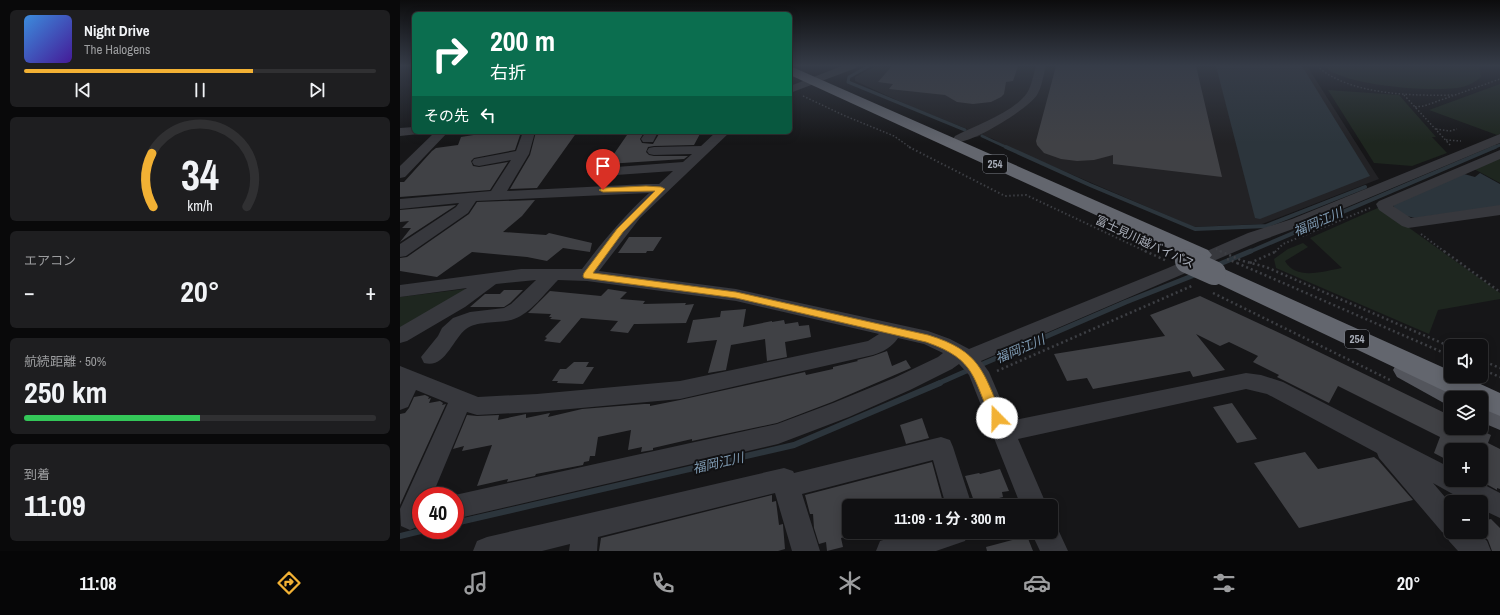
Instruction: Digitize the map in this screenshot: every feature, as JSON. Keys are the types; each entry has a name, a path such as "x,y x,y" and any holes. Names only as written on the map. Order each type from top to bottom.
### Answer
{"highway":[{"name":"富士見川越バイパス","path":"814,92 923,131 1098,209 1214,266 1323,324 1500,405"},
{"name":"富士見川越バイパス","path":"873,112 1214,266 1444,364"},
{"path":"873,112 911,118 960,139 1056,182 1098,209"},
{"path":"1487,383 1500,389"}],"main road":[{"path":"1323,324 1444,392"},
{"path":"1488,412 1500,418"}],"street":[{"path":"960,139 1014,110 1032,92"},
{"path":"400,132 412,131"},
{"path":"400,174 440,134"},
{"path":"464,505 778,434 842,410 902,384 945,363 973,363 1254,236 1298,222 1500,138"},
{"path":"688,142 714,141"},
{"path":"654,151 714,141"},
{"path":"587,276 620,231 645,204 714,141"},
{"path":"515,167 482,162 526,144"},
{"path":"496,196 515,167 526,144"},
{"path":"1500,154 1384,204 1385,207 1408,223 1500,210"},
{"path":"616,171 685,166"},
{"path":"400,204 471,197 646,188 661,189"},
{"path":"400,252 462,210 471,197"},
{"path":"431,357 446,340 449,333 460,323 470,319 508,314 518,309 554,274"},
{"path":"400,291 521,275 554,274 587,276 736,295 928,338 944,344 973,363 1031,499"},
{"path":"400,336 443,312 476,291 490,279"},
{"path":"400,401 406,376 477,406 537,403 680,390 873,346 887,339 892,330"},
{"path":"1003,432 1246,381 1260,382 1275,388 1500,506"},
{"path":"410,517 461,399"},
{"path":"1383,444 1444,515"},
{"path":"786,487 941,447 957,499"},
{"path":"487,551 584,539 784,479 806,551"},
{"path":"890,551 925,546 940,539"},
{"path":"1048,539 1054,551"},
{"path":"1466,539 1476,551"}],"path":[{"path":"807,92 843,115 894,136 915,151 1005,196 1026,195 1444,353"},
{"path":"1392,92 1404,94 1454,95"},
{"path":"1415,107 1424,106 1463,92"},
{"path":"1404,94 1455,151"},
{"path":"1436,130 1450,131 1457,129"},
{"path":"973,363 1214,266 1278,250 1284,244 1378,205 1384,204"},
{"path":"1408,223 1409,226 1500,292"},
{"path":"1214,266 1266,267 1444,344"},
{"path":"1214,266 1392,381"},
{"path":"1488,363 1500,368"},
{"path":"1488,372 1500,378"}],"shaded area":[{"path":"878,92 1323,92 1379,179 1262,224 1194,227 1003,145 993,139 982,135 977,137 962,131 967,129"},
{"path":"1223,92 1318,92 1370,176 1260,219 1255,218"},
{"path":"1329,92 1399,95 1436,137 1432,137 1447,153 1412,166 1374,163"},
{"path":"1479,92 1500,92 1500,134 1497,135 1429,110"},
{"path":"1500,158 1500,183 1474,169"},
{"path":"1480,173 1500,184 1500,206 1415,218 1400,213 1393,205 1464,174 1475,177"},
{"path":"1380,207 1500,293 1500,299 1438,310 1429,334 1276,268 1274,259 1288,249 1303,243 1308,247 1285,261 1296,271 1311,273 1342,268 1310,238"},
{"path":"465,289 465,292 400,330 400,297"}],"building":[{"path":"914,92 1004,92 1001,97 991,102 973,104 957,102 945,95"},
{"path":"1049,92 1202,92 1222,177 1113,164 1113,155 1094,160 1077,161 1061,159 1044,153 1037,145 1036,141"},
{"path":"480,134 520,134 515,150 474,158 471,161 473,166 479,167 508,162 490,190 400,197 400,182 404,182 436,148 458,145 461,137"},
{"path":"535,134 576,134 537,188 510,189 530,155"},
{"path":"643,134 640,139 642,143 653,144 659,134 700,134 694,145 654,146 648,147 646,152 649,155 654,156 688,156 684,159 607,164 627,135"},
{"path":"535,200 522,216 503,232 546,235 549,233 592,243 590,252 563,248 547,261 527,257 472,252 437,277 400,271 400,258 407,257 469,214 477,202"},
{"path":"456,205 400,242 411,228 402,228 409,221 400,222 400,210"},
{"path":"629,237 662,237 653,251 647,251 646,253 618,253"},
{"path":"608,289 627,292 620,299 645,301 643,304 694,304 686,323 634,324 628,333 610,331 618,321 581,318 560,343 544,341 547,338 545,337 561,320 550,319 552,317 549,317 551,314 528,313 550,291 601,296"},
{"path":"504,290 523,290 504,307 470,307 485,294 500,294"},
{"path":"1200,296 1444,413 1444,435 1488,435 1488,434 1491,435 1488,443 1444,443 1444,458 1434,453 1440,437 1338,386 1329,403 1277,377 1279,375 1253,362 1258,356 1229,342 1220,346 1196,334 1225,370 1193,377 1190,371 1093,389 1087,378 1067,381 1054,354 1165,336 1150,315"},
{"path":"746,309 743,327 772,321 784,320 785,324 798,322 799,326 809,325 811,337 785,342 787,357 767,361 765,339 731,345 726,370 708,373 717,340 687,343 693,320 720,317 721,311"},
{"path":"887,351 892,366 906,360 911,368 832,402 777,423 692,441 692,439 641,452 642,447 628,450 631,430 598,437 595,456 590,456 589,461 584,462 583,465 536,474 535,476 507,482 508,479 477,486 492,445 462,451 464,446 453,449 467,415 499,415 498,420 526,414 526,418 550,413 548,417 582,409 644,404 650,404 650,406 805,372 806,375 833,369 833,367 858,361 857,360"},
{"path":"574,362 589,362 586,367 594,367 583,384 557,383 558,381 552,381 560,369 566,369"},
{"path":"425,395 429,397 428,399 431,398 429,403 440,401 443,403 442,405 446,404 400,505 400,414 405,413 414,397"},
{"path":"1232,403 1257,439 1237,443 1213,407"},
{"path":"922,418 929,438 906,444 900,425"},
{"path":"1488,443 1500,449 1500,489 1497,488 1497,490 1488,485"},
{"path":"1305,452 1318,469 1374,457 1413,500 1299,528 1254,463"},
{"path":"932,462 942,499 842,499 841,538 843,547 827,551 826,542 819,544 814,528 813,514 810,514 805,495"},
{"path":"1000,469 1009,491 1002,492 1003,497 995,499 973,499 965,476"},
{"path":"772,495 772,502 776,501 779,525 783,524 785,549 778,551 599,551 601,538"},
{"path":"1491,519 1500,528 1500,551 1492,551 1487,539 1488,520"},
{"path":"1016,539 1028,539 1033,551 987,551 986,547"}],"waterway":[{"path":"872,92 965,130"},
{"path":"982,136 1008,148"},
{"name":"福岡江川","path":"1493,148 1500,145"},
{"path":"1006,147 1090,185 1195,229 1266,226 1365,187"},
{"name":"福岡江川","path":"1249,252 1495,147"},
{"name":"福岡江川","path":"1215,266 1251,251"},
{"name":"福岡江川","path":"978,366 1126,302 1197,274"},
{"name":"福岡江川","path":"937,384 971,369"},
{"name":"福岡江川","path":"464,521 794,445 940,383"},
{"name":"福岡江川","path":"400,536 412,533"}],"route":[{"path":"603,190 646,188 661,189 620,231 587,276 598,276 736,295 832,318 928,338 959,352 971,362 978,372 997,418"}]}
